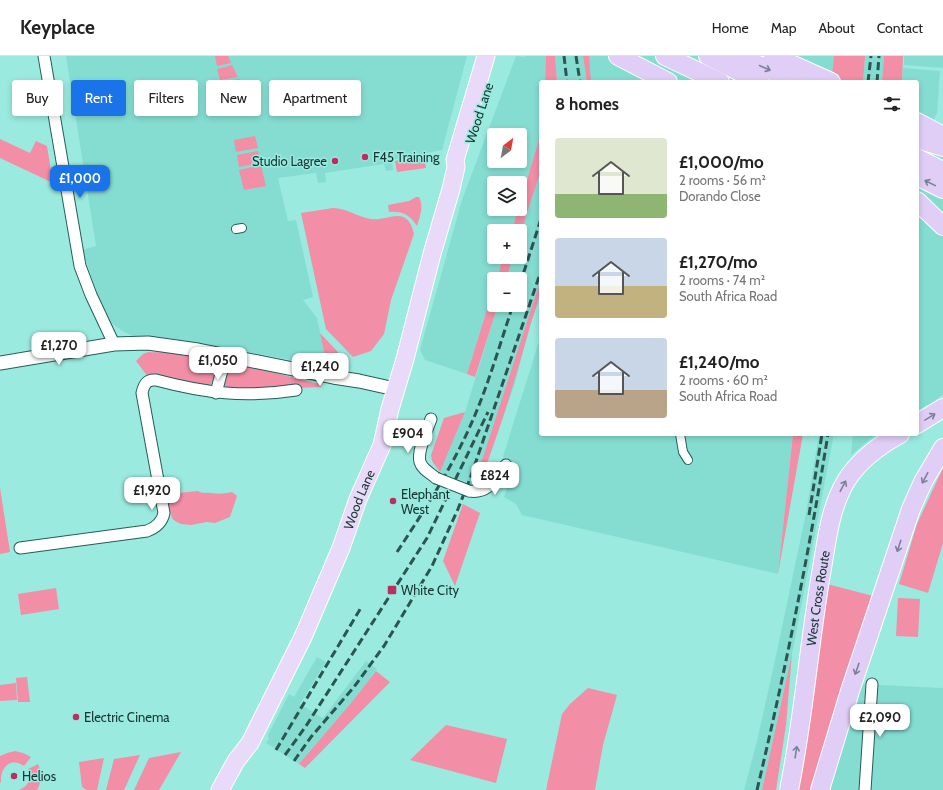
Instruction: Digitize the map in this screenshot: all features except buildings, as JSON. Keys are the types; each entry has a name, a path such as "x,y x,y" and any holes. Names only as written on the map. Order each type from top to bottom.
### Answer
{"highway":[{"path":"618,56 664,80"},
{"path":"661,56 701,80"},
{"path":"665,56 716,80"},
{"path":"708,56 756,80"},
{"path":"734,56 792,80"},
{"path":"773,56 827,80"},
{"path":"919,123 943,136"},
{"path":"919,140 943,147"},
{"path":"919,159 943,171"},
{"path":"919,177 943,189"},
{"path":"919,203 943,226"},
{"path":"919,209 943,226"},
{"path":"919,423 943,408"},
{"name":"West Cross Route","path":"789,788 800,728 816,607 830,523 834,508 839,493 855,468 873,450 897,436"},
{"path":"821,790 850,691 911,509 923,482 943,448"}],"main road":[{"name":"Wood Lane","path":"220,790 236,761 251,742 303,637 340,548 358,499 382,445 395,389 406,359 456,167 455,157 486,56"},
{"name":"Wood Lane","path":"456,167 462,164 498,56"}],"street":[{"path":"44,56 80,266 91,295 114,344"},
{"path":"0,363 114,344 148,343 181,347 333,377 360,380 395,389"},
{"path":"216,393 226,356"},
{"path":"20,548 147,531 154,528 161,522 164,513 142,393 147,382 156,380 216,393 251,395 296,390"},
{"path":"431,418 421,448 420,463 425,470 436,478 469,490 481,491 493,483 506,465"},
{"path":"680,436 683,452 688,460"},
{"path":"865,790 872,684"}],"shaded area":[{"path":"66,56 467,56 442,150 392,160 393,170 386,171 384,164 325,173 326,182 318,183 316,173 278,178 288,221 296,220 313,297 303,300 317,318 326,361 325,366 174,339 135,337 124,332 111,323 100,301 82,250 96,246 75,116 126,116 126,80 71,80 71,88"},
{"path":"215,56 228,56 231,63 217,66"},
{"path":"516,56 546,56 545,80 539,80 539,139 527,180 527,176 487,176 487,216 516,216 514,224 487,224 487,264 501,264 499,272 487,272 487,310 467,374 425,360 420,350 462,200 487,133 487,168 527,168 527,128 489,128"},
{"path":"546,56 555,56 557,80 545,80"},
{"path":"555,56 583,56 587,80 557,80"},
{"path":"583,56 589,56 591,80 587,80"},
{"path":"585,56 834,56 831,80 591,80"},
{"path":"834,56 865,56 863,80 831,80"},
{"path":"865,56 884,56 882,80 863,80"},
{"path":"884,56 903,56 902,80 882,80"},
{"path":"904,56 943,56 943,68 904,65"},
{"path":"232,65 238,77 220,80 217,69"},
{"path":"903,68 940,71 937,113 931,125 943,133 943,394 919,410 919,80 902,80"},
{"path":"255,136 258,148 236,152 234,140"},
{"path":"0,139 30,153 36,141 47,146 53,183 0,158"},
{"path":"539,139 539,176 527,213 527,180"},
{"path":"258,151 261,163 239,167 237,155"},
{"path":"424,156 426,168 397,172 395,161"},
{"path":"261,165 266,186 244,190 239,170"},
{"path":"539,176 539,299 514,386 481,479 474,485 440,472 465,412 496,312 527,312 527,272 508,272 511,264 527,264 527,224 524,224"},
{"path":"419,197 421,208 417,226 412,219 405,214 389,212 388,205 409,201"},
{"path":"333,208 343,209 371,219 402,216 407,219 411,225 414,234 391,300 384,334 371,351 353,357 326,329 301,213"},
{"path":"516,216 526,216 524,224 514,224"},
{"path":"501,264 511,264 508,272 499,272"},
{"path":"539,285 537,305 501,424 481,479 474,485"},
{"path":"487,310 487,312 496,312 475,377 467,374"},
{"path":"320,333 337,351 342,360 325,366 326,361"},
{"path":"539,341 539,436 793,436 778,574 522,515 516,504 504,497 514,467 501,463"},
{"path":"148,352 188,354 207,359 213,364 215,371 214,379 209,386 148,377 136,361 143,354"},
{"path":"240,364 320,384 321,387 296,388 296,384 254,391 226,388 224,378 227,368"},
{"path":"465,412 440,472 432,461 431,455 444,418"},
{"path":"793,436 803,436 778,574"},
{"path":"819,436 834,436 792,654 762,790 744,790 757,741 806,513"},
{"path":"853,436 874,436 851,455"},
{"path":"943,468 943,543 928,593 899,584 917,524"},
{"path":"0,488 10,552 0,554"},
{"path":"198,491 203,493 219,494 232,492 237,496 230,517 215,523 207,522 191,525 181,524 175,521 172,518 168,502 178,493"},
{"path":"463,504 480,513 455,586 443,561"},
{"path":"827,584 877,597 814,790 797,790"},
{"path":"56,588 59,609 21,615 18,594"},
{"path":"898,598 920,599 918,637 896,636"},
{"path":"792,654 786,725 776,790 762,790"},
{"path":"317,657 326,662 300,704 323,718 366,661 377,669 351,703 299,764 266,743 269,739 268,735 289,694 294,697"},
{"path":"376,671 390,682 305,768 299,764 351,703"},
{"path":"27,677 30,702 18,702 16,678"},
{"path":"16,683 17,700 0,701 0,685"},
{"path":"862,684 943,688 943,790 830,790"},
{"path":"588,688 617,695 603,745 595,790 546,790 562,714 570,704"},
{"path":"446,725 507,739 496,783 410,760"},
{"path":"15,751 31,757 24,766 19,763 11,763 7,765 2,772 0,783 0,756"},
{"path":"181,752 159,790 134,790 149,758"},
{"path":"140,755 124,790 106,790 114,759"},
{"path":"104,758 97,790 87,790 82,787 79,762"},
{"path":"38,764 41,777 37,790 19,790 28,782 28,769"}],"railway":[{"path":"564,56 567,80"},
{"path":"576,56 580,80"},
{"path":"868,80 871,56"},
{"path":"877,80 879,56"},
{"path":"524,272 539,225"},
{"path":"294,761 311,737 354,687 384,646 432,566 471,476 539,277"},
{"path":"397,552 419,519 467,433 486,388 511,312"},
{"path":"285,755 306,726 427,538 488,412"},
{"path":"809,515 822,436"},
{"path":"757,790 796,612 828,436"},
{"path":"276,750 362,606"}],"place":[{"name":"F45 Training","path":"365,157"},
{"name":"Studio Lagree","path":"335,161"},
{"name":"Elephant West","path":"393,501"},
{"name":"White City","path":"392,590"},
{"name":"Electric Cinema","path":"76,717"},
{"name":"Helios","path":"14,776"}]}
